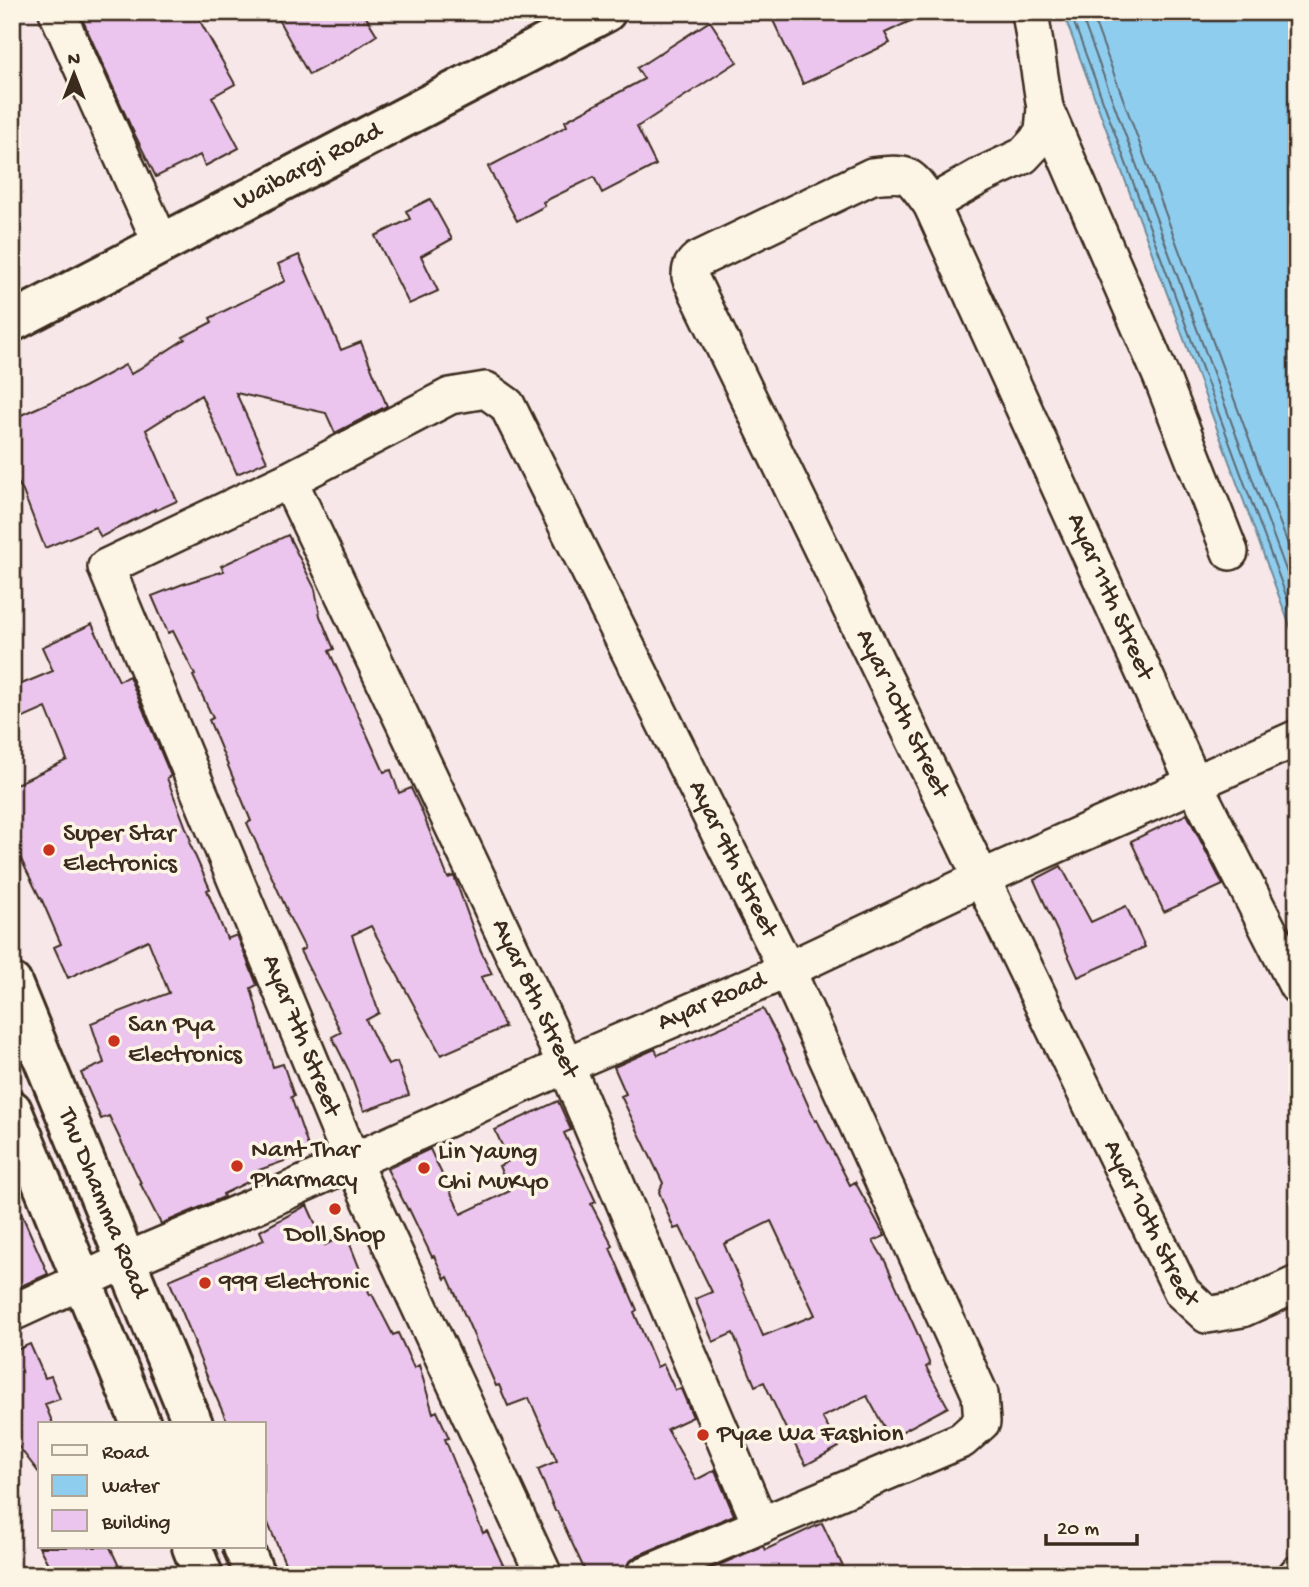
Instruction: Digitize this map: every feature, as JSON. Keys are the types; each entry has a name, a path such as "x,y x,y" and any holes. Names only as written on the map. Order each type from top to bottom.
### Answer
{"main road":[{"name":"Waibargi Road","path":"12,322 606,12"},
{"name":"Thu Dhamma Road","path":"12,983 192,1422"},
{"name":"Thu Dhamma Road","path":"12,1110 140,1422"},
{"path":"192,1548 203,1575"},
{"path":"243,1548 255,1575"}],"street":[{"path":"57,12 161,243"},
{"path":"931,204 982,175 1023,156 1043,131 1045,108 1030,12"},
{"path":"1045,108 1161,376 1230,552"},
{"name":"Ayar 10th Street","path":"931,204 906,175 872,176 696,260 692,264 690,277 1182,1292 1207,1315 1242,1309 1297,1284"},
{"name":"Ayar 11th Street","path":"931,204 1194,783 1297,986"},
{"name":"Ayar 9th Street","path":"289,480 450,396 486,390 507,405 787,970 979,1394 982,1422 962,1440 761,1526"},
{"name":"Ayar 7th Street","path":"289,480 106,567 352,1161 544,1575"},
{"name":"Ayar 8th Street","path":"289,480 566,1065 761,1526"},
{"name":"Ayar Road","path":"12,1313 566,1065 787,970 982,878 1297,738"},
{"path":"644,1575 761,1526"}],"water":[{"path":"1063,12 1297,12 1297,645"}],"building":[{"path":"79,12 195,12 235,84 212,97 239,148 205,166 200,155 156,177"},
{"path":"274,12 363,12 377,35 309,75"},
{"path":"769,12 929,12 885,33 890,43 803,84"},
{"path":"710,21 737,62 637,127 656,165 602,193 594,177 543,202 545,206 517,221 488,167 567,126 565,121 644,79 637,68"},
{"path":"430,199 452,239 421,256 438,291 409,304 375,236 410,219 406,211"},
{"path":"299,255 341,350 361,342 387,406 335,433 326,413 236,393 267,461 237,474 201,395 146,430 177,501 155,509 101,537 95,527 45,548 22,489 12,474 12,419 84,387 125,365 131,374 185,339 183,337 212,322 210,318 285,281 278,264"},
{"path":"288,535 315,589 320,616 334,649 329,651 384,772 391,770 399,793 411,788 448,878 454,876 492,974 481,977 505,1027 441,1055 371,926 352,935 379,1013 366,1020 388,1065 397,1062 409,1095 364,1111 349,1071 332,1037 341,1032 300,951 305,948 247,823 251,821 209,720 213,718 173,631 168,633 152,596 224,571 221,566"},
{"path":"92,624 119,681 129,676 171,776 167,778 227,939 237,935 257,985 251,988 273,1067 283,1064 310,1152 259,1170 262,1175 223,1194 224,1197 161,1224 109,1116 101,1119 81,1073 104,1063 91,1023 169,993 148,940 68,978 54,947 61,944 12,841 12,786 67,760 46,708 12,723 12,688 53,671 42,647"},
{"path":"1187,814 1223,885 1164,912 1131,841"},
{"path":"1061,866 1091,922 1126,906 1145,947 1078,977 1034,880"},
{"path":"763,1009 815,1121 817,1120 850,1185 855,1182 885,1236 873,1241 885,1261 919,1337 930,1365 926,1367 948,1407 890,1438 867,1396 822,1417 839,1447 806,1465 764,1382 755,1386 733,1333 713,1342 695,1299 712,1292 680,1227 674,1229 659,1192 663,1183 621,1096 626,1094 614,1067 655,1049 658,1055","holes":["771,1221 815,1315 763,1336 724,1244"]},
{"path":"558,1101 571,1130 564,1133 596,1202 591,1204 613,1246 610,1248 637,1310 634,1312 657,1367 663,1364 675,1390 681,1389 693,1417 667,1429 696,1480 715,1470 734,1515 636,1556 628,1563 624,1575 587,1575 555,1511 538,1469 557,1461 529,1398 508,1406 499,1385 496,1386 448,1277 445,1279 434,1256 432,1257 387,1169 430,1149 461,1214 510,1191 499,1166 509,1161 495,1130"},
{"path":"12,1192 48,1274 12,1290"},
{"path":"307,1205 325,1245 346,1234 370,1295 372,1294 393,1335 398,1333 414,1368 419,1365 433,1413 437,1411 449,1438 445,1439 483,1533 487,1531 504,1567 487,1575 290,1575 266,1519 266,1422 227,1422 169,1280 264,1240 260,1231"},
{"path":"30,1344 45,1378 51,1376 60,1399 45,1404 52,1422 38,1422 38,1471 12,1438 12,1352"},
{"path":"822,1523 847,1575 696,1575 763,1546 765,1550"},
{"path":"40,1548 110,1548 123,1575 54,1575"}],"place":[{"name":"Super Star Electronics","path":"49,850"},
{"name":"San Pya Electronics","path":"114,1041"},
{"name":"Nant Thar Pharmacy","path":"237,1166"},
{"name":"Lin Yaung Chi MuKyo","path":"424,1168"},
{"name":"Doll Shop","path":"335,1209"},
{"name":"999 Electronic","path":"205,1283"},
{"name":"Pyae Wa Fashion","path":"703,1435"}]}
